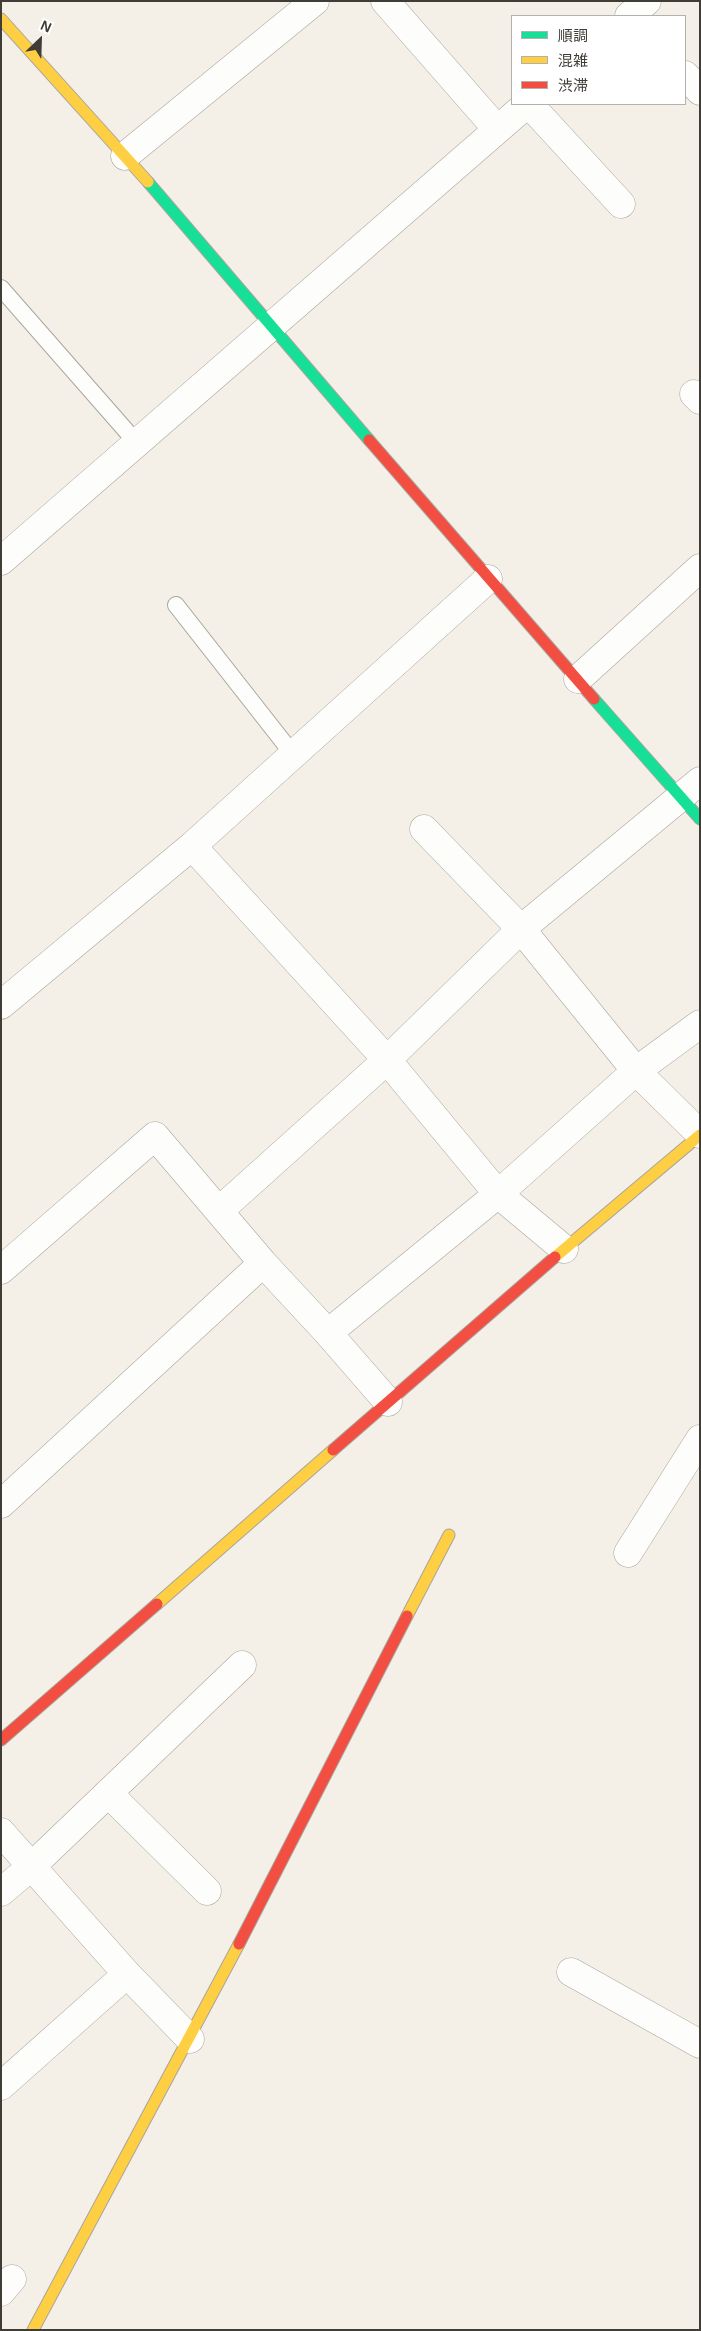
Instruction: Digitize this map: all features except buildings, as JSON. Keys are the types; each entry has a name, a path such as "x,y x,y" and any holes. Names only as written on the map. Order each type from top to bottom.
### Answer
{"street":[{"path":"125,156 315,1"},
{"path":"385,1 497,129"},
{"path":"1,20 125,156 270,328 488,579 578,679 691,790 700,819"},
{"path":"686,76 700,91"},
{"path":"1,561 527,105"},
{"path":"529,105 621,204"},
{"path":"578,679 700,568"},
{"path":"1,1005 192,846 292,753 488,579"},
{"path":"220,1210 387,1060 521,929 691,790"},
{"path":"1,1740 564,1249 700,1135 636,1071 521,929 424,829"},
{"path":"192,846 387,1060 498,1194 564,1249"},
{"path":"328,1333 498,1194 636,1071 700,1024"},
{"path":"1,1270 155,1136 220,1210 263,1263 328,1333 388,1402"},
{"path":"1,1504 263,1263"},
{"path":"628,1553 699,1442"},
{"path":"33,2330 190,2039 449,1534"},
{"path":"1,1892 32,1866 242,1665"},
{"path":"108,1793 208,1891"},
{"path":"1,1832 127,1974 190,2039"},
{"path":"571,1972 700,2044"},
{"path":"1,2086 127,1974"}],"lane":[{"path":"1,288 136,442"},
{"path":"176,605 292,753"}],"traffic: fast":[{"path":"148,182 369,440"},
{"path":"594,699 700,819"}],"traffic: slow":[{"path":"1,19 148,182"},
{"path":"555,1257 700,1135"},
{"path":"157,1604 333,1450"},
{"path":"407,1616 449,1535"},
{"path":"33,2330 239,1944"}],"traffic: jam":[{"path":"369,440 594,699"},
{"path":"333,1450 555,1257"},
{"path":"1,1740 157,1604"},
{"path":"239,1944 407,1616"}]}
